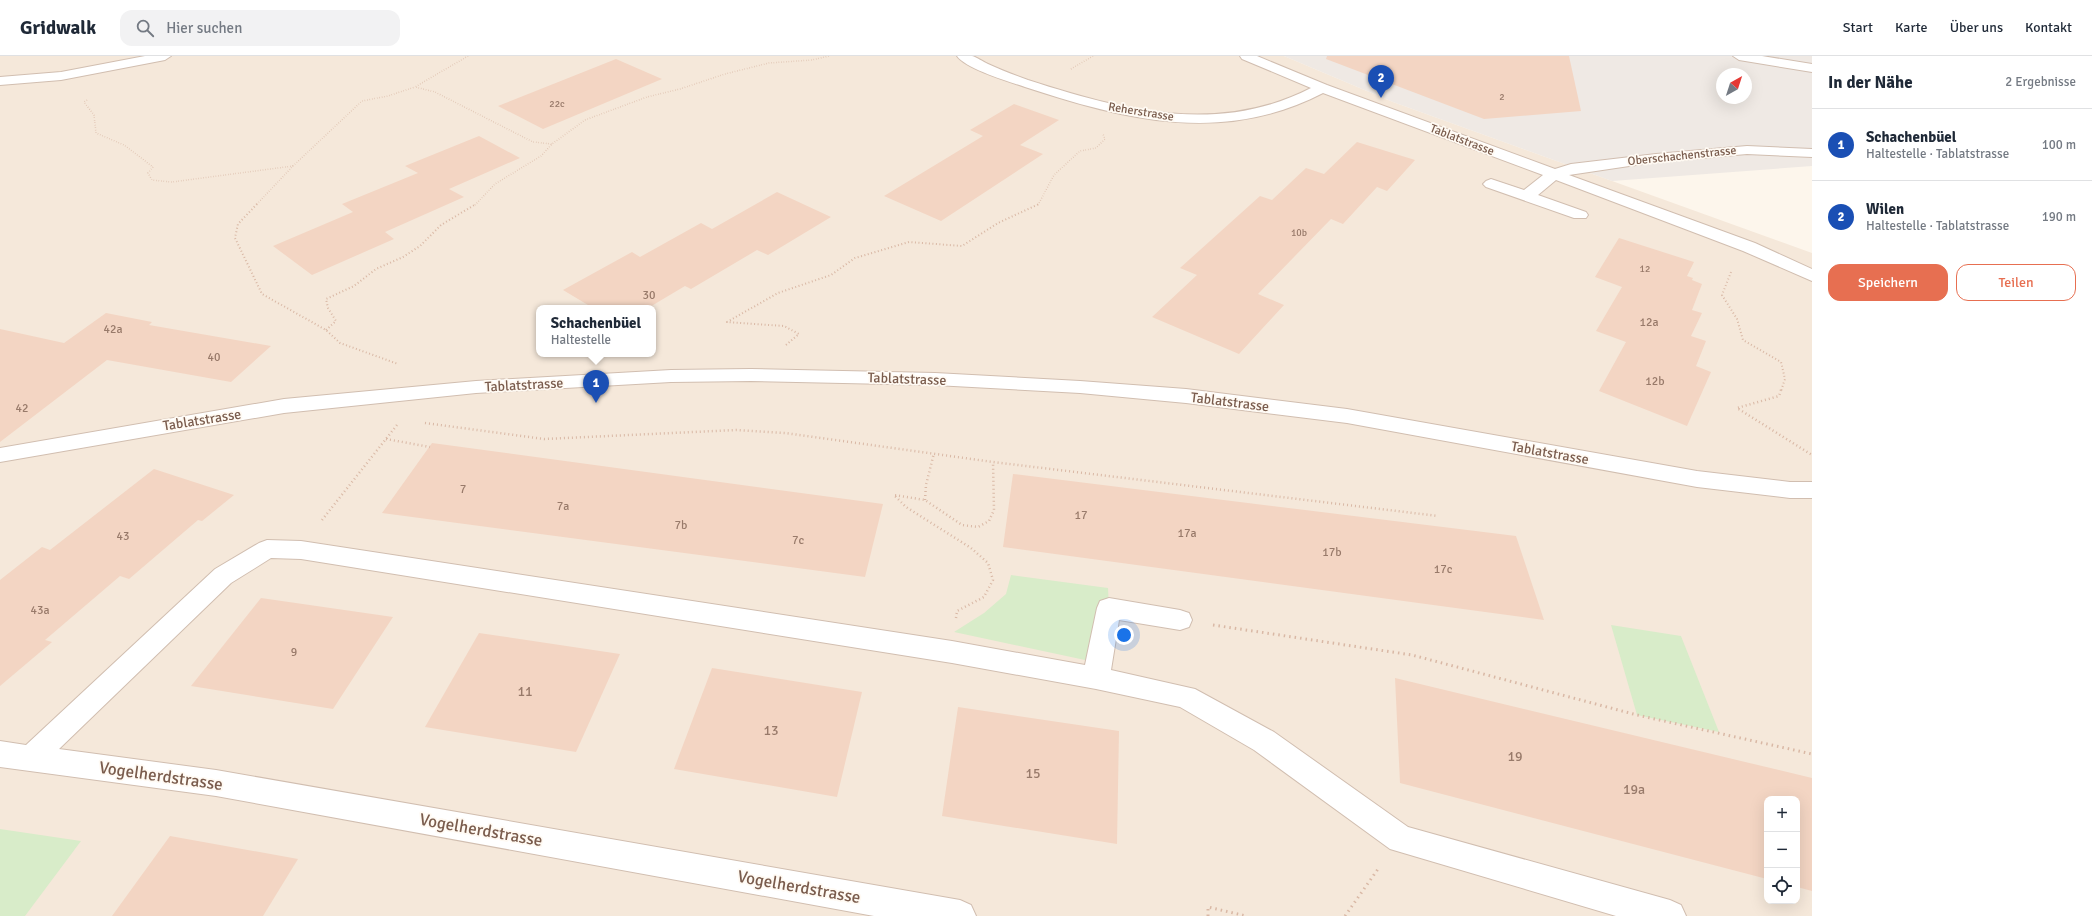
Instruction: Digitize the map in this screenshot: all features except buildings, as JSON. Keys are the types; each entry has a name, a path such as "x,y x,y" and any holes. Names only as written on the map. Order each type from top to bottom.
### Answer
{"street":[{"path":"0,81 43,78 125,65 165,56"},
{"name":"Reherstrasse","path":"963,56 976,64 1007,77 1082,101 1131,113 1162,117 1191,119 1230,117 1268,111 1294,103 1322,88"},
{"name":"Tablatstrasse","path":"1246,56 1322,88 1749,248 1812,276"},
{"path":"1739,56 1778,64 1812,68"},
{"name":"Oberschachenstrasse","path":"1553,175 1572,169 1602,165 1747,150 1812,152"},
{"path":"1527,196 1553,175"},
{"path":"1491,184 1580,215"},
{"name":"Tablatstrasse","path":"0,455 284,406 476,388 623,378 751,375 935,379 1080,387 1186,396 1347,416 1697,479 1790,490 1812,490"},
{"path":"31,758 223,576 267,549 301,550 952,652 1096,678 1186,697 1264,741 1400,839 1670,916"},
{"path":"1096,678 1109,608 1180,620"},
{"name":"Vogelherdstrasse","path":"0,754 216,783 960,916"}],"path":[{"path":"468,56 415,87 388,96 362,101 293,166 238,224 236,238 262,294 326,330 340,343 423,372 410,415 422,422 438,426 544,439 736,430 832,438 993,462 1438,516"},
{"path":"326,330 336,321 328,308 326,299 336,293 354,286 376,269 403,257 420,246 441,226 478,203 495,184 541,156 552,144 585,120 647,97 680,89 724,74 769,63 812,60 829,56"},
{"path":"1069,71 1093,56"},
{"path":"415,87 435,92 532,142 552,144"},
{"path":"90,98 84,102 94,115 96,133 124,145 153,167 148,173 152,180 172,182 293,166"},
{"path":"751,375 799,334 784,326 727,322 778,293 831,275 855,258 909,242 962,246 998,223 1038,205 1054,175 1080,151 1096,148 1105,139 1101,130 1072,113 1082,101"},
{"path":"1749,248 1736,260 1722,295 1737,318 1743,340 1781,362 1785,379 1779,396 1737,408 1812,455"},
{"path":"334,504 400,422"},
{"path":"386,439 430,447"},
{"path":"926,500 926,485 934,454"},
{"path":"952,652 957,611 984,597 993,580 988,563 971,548 906,507 894,495 926,500 962,525 978,527 990,520 994,510 991,467 993,462"},
{"path":"1180,620 1412,655 1637,715 1812,754"},
{"path":"1345,916 1400,839"},
{"path":"1208,916 1208,907 1246,916"}],"shaded area":[{"path":"0,56 1284,56 1393,102 1812,253 1812,916 0,916"},
{"path":"1284,56 1812,56 1812,166 1612,181 1393,102"}],"green space":[{"path":"1011,575 1108,588 1109,608 1099,663 954,632 984,613 1006,594"},
{"path":"1611,625 1681,636 1719,732 1637,715"},
{"path":"0,829 81,841 25,916 0,916"}],"place":[{"name":"Wilen","path":"1381,98"},
{"name":"Schachenbüel","path":"596,403"}]}
